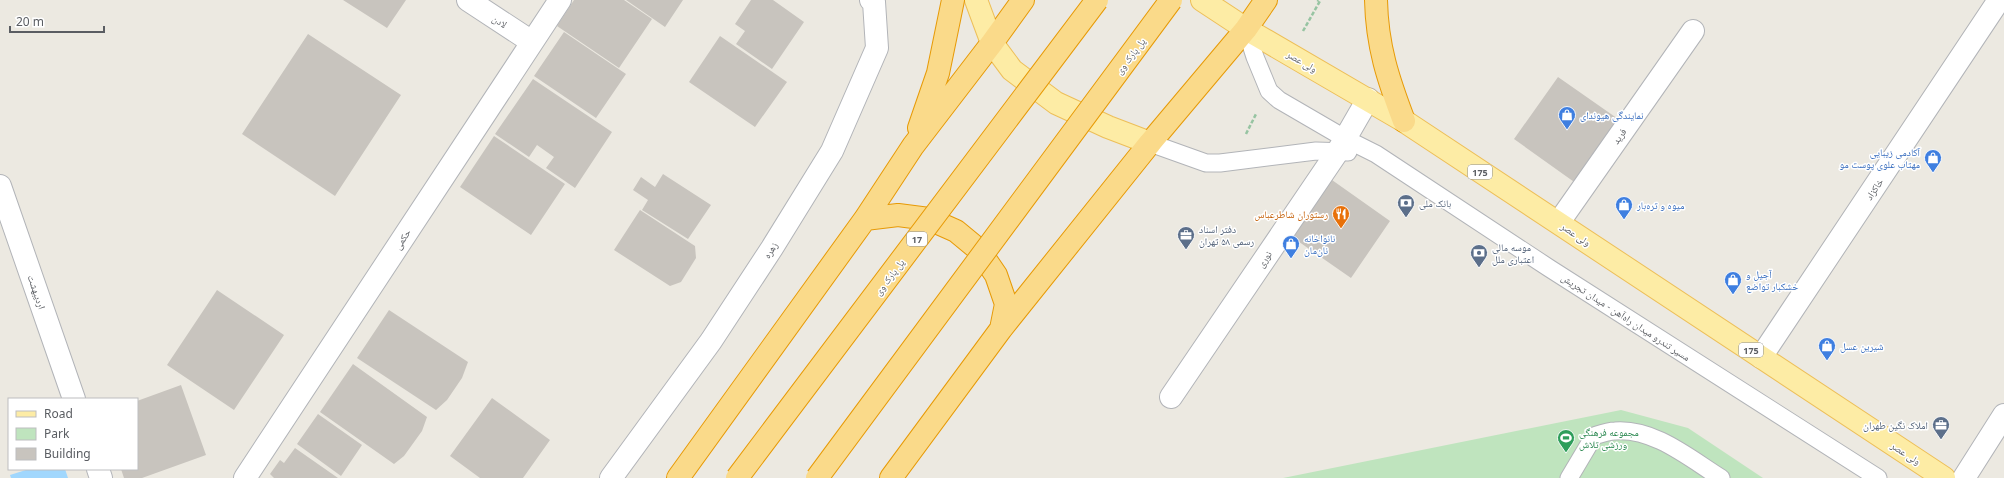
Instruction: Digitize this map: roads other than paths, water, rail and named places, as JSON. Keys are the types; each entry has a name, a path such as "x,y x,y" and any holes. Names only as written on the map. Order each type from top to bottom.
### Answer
{"highway":[{"path":"913,146 938,73 953,0"},
{"path":"678,478 865,219 913,146 1023,0"},
{"name":"پل پارک وی","path":"737,478 1097,0"},
{"name":"پل پارک وی","path":"817,478 1171,0"},
{"path":"891,478 1001,329 1150,143 1246,29 1266,0"},
{"path":"1376,0 1377,32 1386,73 1404,121"},
{"path":"865,219 898,215 921,218 928,219 956,231 979,250 996,275 1006,304 1001,329"}],"main road":[{"path":"976,0 992,43 1012,70 1056,103 1108,127 1150,143"},
{"name":"ولی عصر","path":"1202,0 1246,29 1404,121 1461,160 1559,222 1944,478"}],"street":[{"name":"لادن","path":"468,0 532,42"},
{"name":"حکمی","path":"245,478 560,0"},
{"name":"زهره","path":"611,478 711,341 772,248 832,151 877,48 874,2 871,0"},
{"name":"خاکزاد","path":"1762,357 1999,0"},
{"name":"فرید","path":"1559,222 1693,30"},
{"name":"نوری","path":"1171,397 1342,145 1368,99"},
{"name":"اردیبهشت","path":"0,186 74,398"},
{"path":"1964,478 2004,415"}],"lane":[{"name":"مسیر تندرو میدان راه‌آهن - میدان تجریش","path":"1246,29 1255,57 1269,91 1279,100 1342,145 1376,154 1549,268 1878,478"},
{"name":"مسیر تندرو میدان راه‌آهن - میدان تجریش","path":"1150,143 1206,162 1220,163 1342,145"},
{"path":"1569,478 1594,436 1615,431 1639,432 1661,441 1721,478"}],"water":[{"path":"26,470 65,470 68,478 11,478 10,475"}],"place":[{"name":"نمایندگی هیوندای","path":"1567,130"},
{"name":"آکادمی زیبایی مهتاب علوی پوست مو","path":"1933,173"},
{"name":"بانک ملی","path":"1406,218"},
{"name":"میوه و تره‌بار","path":"1624,220"},
{"name":"رستوران شاطرعباس","path":"1341,229"},
{"name":"دفتر اسناد رسمی ۵۸ تهران","path":"1186,250"},
{"name":"نانواخانه نان‌مان","path":"1291,259"},
{"name":"موسه مالی اعتباری ملل","path":"1479,268"},
{"name":"آجیل و خشکبار تواضع","path":"1733,295"},
{"name":"شیرین عسل","path":"1827,361"},
{"name":"املاک نگین طهران","path":"1941,440"},
{"name":"مجموعه فرهنگی ورزشی تلاش","path":"1566,453"}]}
